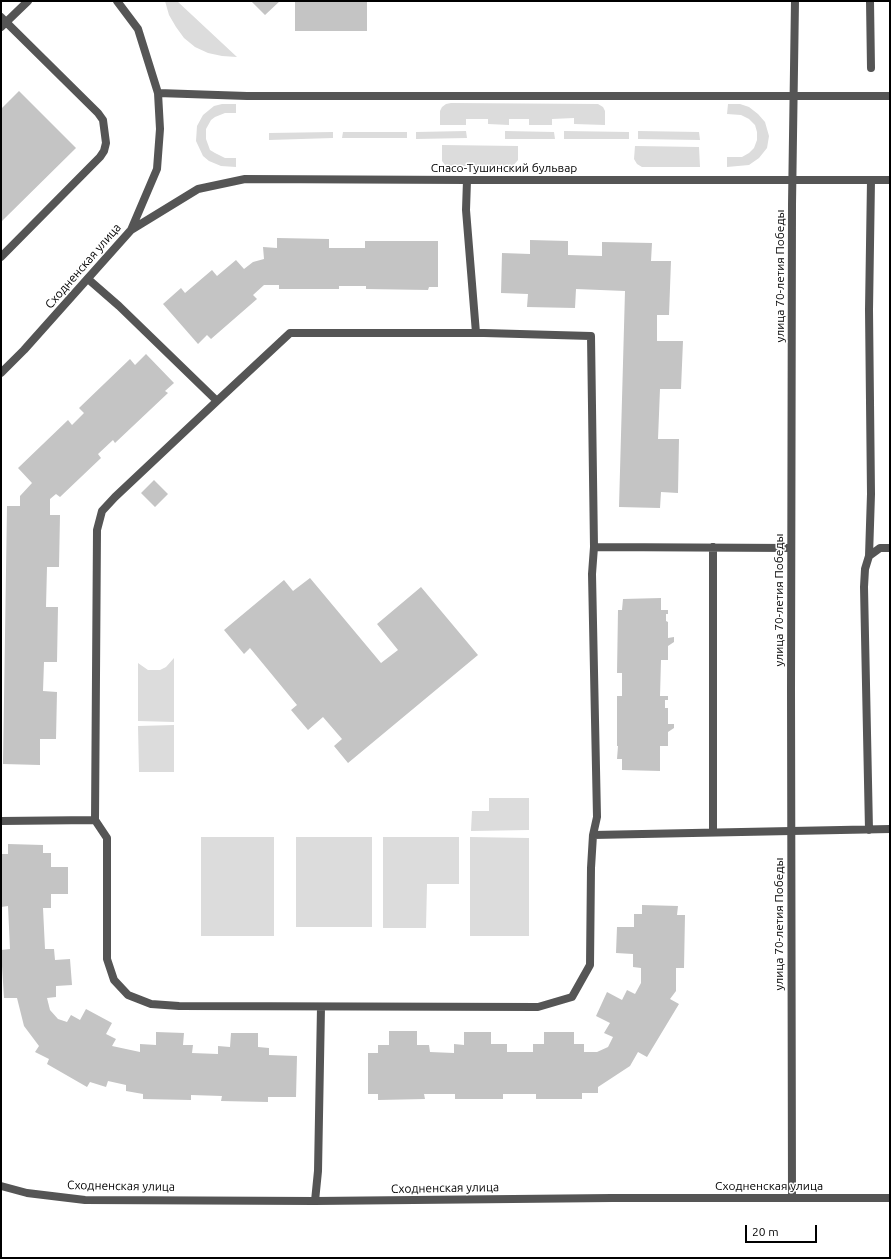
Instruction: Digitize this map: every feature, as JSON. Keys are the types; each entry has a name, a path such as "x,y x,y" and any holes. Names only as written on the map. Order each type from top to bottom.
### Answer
{"street":[{"path":"1,257 100,157 104,151 106,143 102,120 98,113 3,22 28,1"},
{"name":"Сходненская улица","path":"1,373 24,350 131,230 157,169 160,129 158,93 138,29 117,1"},
{"name":"улица 70-летия Победы","path":"792,1198 791,548 795,1"},
{"path":"870,1 871,68"},
{"path":"158,93 247,96 890,96"},
{"name":"Спасо-Тушинский бульвар","path":"131,230 198,189 245,179 890,180"},
{"path":"467,180 466,210 476,333"},
{"path":"869,830 864,587 865,569 869,556 871,494 869,310 871,180"},
{"path":"88,279 217,401"},
{"path":"290,333 476,333 591,336 594,547 592,582 597,817 593,835 590,868 590,965 572,997 538,1007 179,1006 151,1004 128,995 114,980 107,959 107,838 95,820 96,530 102,511 115,497 290,333"},
{"path":"594,547 791,548"},
{"path":"713,547 713,832"},
{"path":"869,556 880,548 890,548"},
{"path":"1,821 95,820"},
{"path":"593,835 890,830"},
{"path":"315,1201 318,1171 321,1007"},
{"name":"Сходненская улица","path":"1,1186 27,1193 85,1200 315,1201 612,1198 890,1198"}],"shaded area":[{"path":"165,1 177,1 237,57 208,53 195,47 184,38 176,27 169,15"},
{"path":"451,103 598,104 603,107 605,111 605,125 574,124 574,118 552,119 552,125 529,125 529,119 509,119 509,125 488,124 488,119 466,119 466,125 440,125 440,111 442,107"},
{"path":"222,104 236,104 236,113 225,113 211,120 206,129 206,139 210,150 225,158 236,158 236,167 221,166 209,161 203,156 196,141 197,126 203,115 214,106"},
{"path":"728,104 740,104 749,107 765,122 769,136 767,148 759,158 749,165 727,167 727,157 742,157 754,148 757,140 755,125 749,119 741,115 727,114"},
{"path":"466,131 467,138 416,139 416,132"},
{"path":"505,131 554,132 555,139 505,139"},
{"path":"564,131 629,132 629,139 564,139"},
{"path":"638,131 699,132 700,140 638,139"},
{"path":"333,132 333,138 269,140 269,133"},
{"path":"343,132 407,132 407,138 342,138"},
{"path":"442,145 518,146 518,160 512,167 449,166 445,165 442,161"},
{"path":"635,146 699,147 700,167 642,167 637,164 634,159"},
{"path":"174,658 174,722 138,721 138,663 148,670 160,670 166,667"},
{"path":"174,725 174,772 139,772 138,726"},
{"path":"489,798 529,798 529,830 471,831 472,811 489,811"},
{"path":"201,837 274,837 274,936 201,936"},
{"path":"296,837 372,837 372,927 296,927"},
{"path":"383,837 459,837 459,884 427,884 426,928 383,928"},
{"path":"470,837 529,838 529,936 470,936"}],"building":[{"path":"251,1 280,1 265,15"},
{"path":"295,1 367,1 367,31 295,31"},
{"path":"19,91 76,148 1,222 1,109"},
{"path":"277,238 329,239 329,248 365,248 365,241 438,241 438,287 429,287 428,290 366,289 366,286 339,286 339,289 279,289 279,285 264,285 253,295 257,299 211,339 207,335 198,344 163,304 181,288 185,293 212,270 217,276 236,260 244,269 253,262 264,259 263,247 277,248"},
{"path":"530,240 568,241 568,255 602,256 602,242 652,243 651,261 671,261 669,315 657,315 657,341 683,341 681,389 660,389 658,439 679,439 678,493 661,492 660,508 619,507 625,291 576,289 575,308 527,307 528,294 501,293 502,253 530,254"},
{"path":"146,354 174,383 165,391 168,393 115,443 113,440 98,454 101,458 60,497 56,494 50,499 50,515 60,515 59,567 47,567 46,607 58,607 57,662 44,662 43,691 57,692 56,739 40,739 40,765 3,764 7,506 20,506 20,496 32,483 18,468 68,420 72,425 84,413 79,408 130,359 135,365"},
{"path":"154,480 168,494 155,507 141,493"},
{"path":"310,578 381,663 398,650 377,624 421,587 478,655 348,763 334,746 342,739 323,717 308,730 291,710 297,705 250,648 244,654 224,630 284,580 293,591"},
{"path":"661,598 661,610 668,610 668,614 666,614 666,621 668,622 668,638 674,637 674,642 668,646 668,660 661,660 660,696 668,696 668,700 665,700 665,708 668,708 668,724 674,724 674,728 668,732 668,746 660,746 660,771 622,770 622,759 617,759 617,696 622,696 622,673 617,673 618,610 622,610 623,599"},
{"path":"8,844 43,845 43,853 51,853 51,867 68,867 68,894 51,894 51,908 43,908 45,949 54,949 55,960 70,959 72,985 56,986 56,997 47,998 50,1010 58,1019 67,1022 71,1015 80,1020 86,1009 112,1023 106,1034 116,1039 112,1046 140,1052 140,1044 156,1045 156,1032 184,1033 183,1045 193,1045 192,1053 218,1054 218,1046 230,1047 231,1033 258,1033 258,1047 269,1048 269,1055 297,1056 296,1097 268,1097 268,1102 221,1101 222,1096 191,1095 191,1100 143,1099 143,1094 126,1091 126,1085 108,1081 106,1087 90,1082 87,1087 47,1064 49,1059 35,1052 39,1046 24,1026 17,998 4,998 1,950 10,949 8,906 1,907 1,854 8,854"},
{"path":"642,905 678,906 677,915 685,915 684,968 676,968 676,991 670,999 679,1004 647,1057 638,1052 630,1066 598,1087 598,1093 582,1093 582,1099 536,1099 536,1094 503,1094 503,1099 455,1099 455,1094 424,1094 425,1099 378,1100 378,1094 368,1094 368,1053 378,1053 378,1045 389,1045 389,1031 417,1031 417,1045 429,1045 430,1052 454,1053 454,1044 464,1045 464,1032 491,1032 491,1044 507,1044 507,1052 533,1052 533,1044 544,1044 544,1032 574,1032 574,1044 584,1044 584,1052 597,1052 608,1047 613,1037 604,1033 610,1023 596,1016 607,992 622,1000 627,990 635,994 641,983 641,968 633,967 633,954 616,953 617,927 634,927 634,914 642,914"}]}
